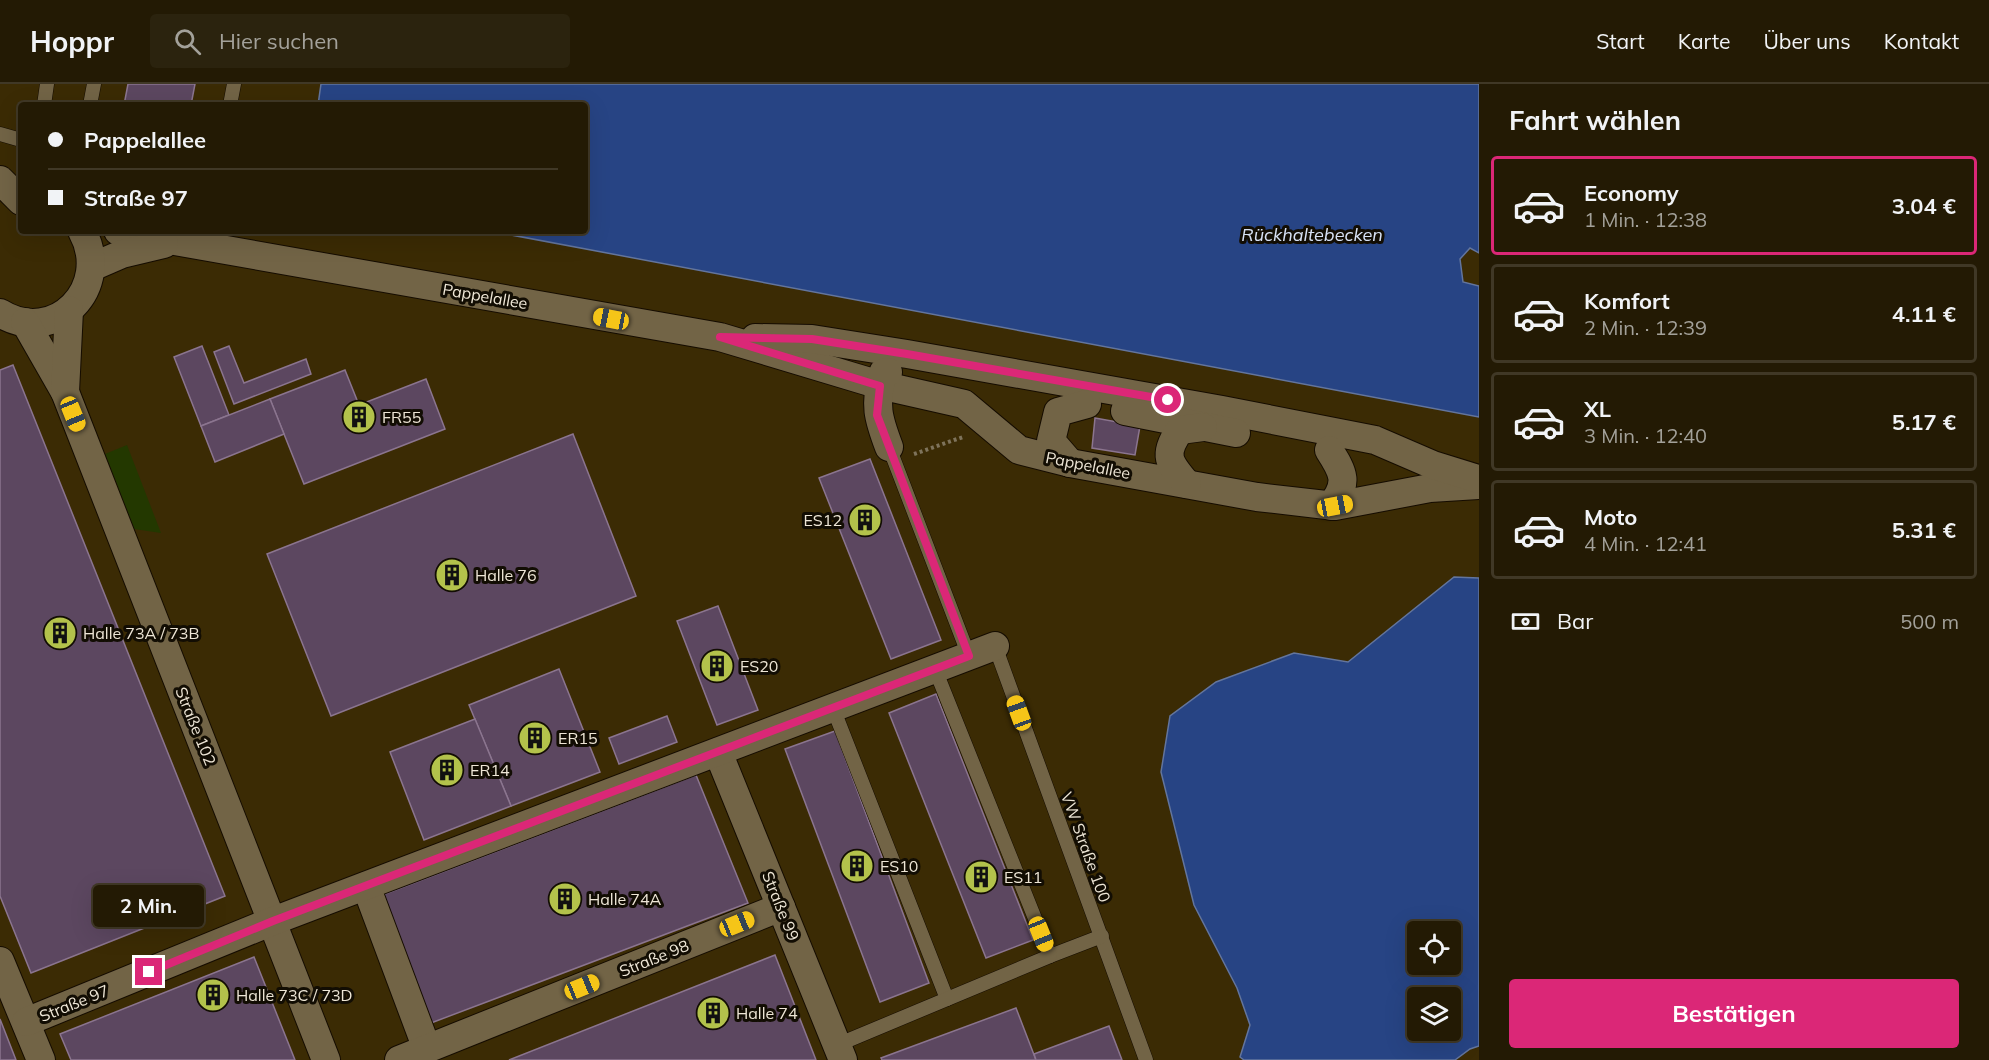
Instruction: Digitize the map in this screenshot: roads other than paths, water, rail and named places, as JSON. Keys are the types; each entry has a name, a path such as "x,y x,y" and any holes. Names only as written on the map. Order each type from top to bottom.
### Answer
{"street":[{"path":"0,180 18,200"},
{"path":"0,213 18,204"},
{"path":"13,318 49,320 69,310 83,295 92,267 90,249 83,234"},
{"name":"Pappelallee","path":"136,234 720,337 880,386 964,404 1019,450 1070,463 1257,497 1331,506 1430,488 1479,485"},
{"path":"92,267 131,252 179,241"},
{"name":"Straße 102","path":"64,392 69,310"},
{"name":"Straße 102","path":"13,318 64,392 326,1060"},
{"name":"Pappelallee","path":"720,337 812,339 1135,394 1375,440 1433,465 1479,480"},
{"path":"889,447 877,415 880,386 883,373 899,369 1329,450 1433,465"},
{"path":"1070,463 1051,441 1058,412 1087,405"},
{"path":"1187,484 1171,464 1170,444 1180,430 1205,427"},
{"path":"1329,450 1342,470 1342,492 1331,506"},
{"name":"Straße 97","path":"26,1022 273,921 982,651"},
{"name":"Straße 99","path":"718,752 840,1052"},
{"path":"366,886 427,1049"},
{"name":"Straße 98","path":"399,1060 781,907"},
{"path":"0,961 41,1060"}],"lane":[{"path":"44,102 47,84"},
{"path":"91,102 94,84"},
{"path":"231,102 234,84"},
{"path":"0,134 18,139"},
{"name":"VW Straße 100","path":"889,447 982,651 1101,936 1146,1060"},
{"path":"935,669 1050,956"},
{"path":"833,708 947,999"},
{"path":"840,1052 947,999 1101,936"}],"water":[{"name":"Rückhaltebecken","path":"321,84 1479,84 1479,253 1470,248 1460,259 1463,282 1479,286 1479,417 506,234 588,234 588,102 318,102"},
{"path":"1454,577 1479,578 1479,1046 1470,1049 1455,1060 1244,1060 1240,1057 1250,1025 1237,988 1194,905 1161,772 1170,716 1216,682 1294,653 1348,662"}],"place":[{"name":"FR55","path":"359,417"},
{"name":"ES12","path":"865,520"},
{"name":"Halle 76","path":"452,575"},
{"name":"Halle 73A / 73B","path":"60,633"},
{"name":"ES20","path":"717,666"},
{"name":"ER15","path":"535,738"},
{"name":"ER14","path":"447,770"},
{"name":"ES10","path":"857,866"},
{"name":"ES11","path":"981,877"},
{"name":"Halle 74A","path":"565,899"},
{"name":"Halle 73C / 73D","path":"213,995"},
{"name":"Halle 74","path":"713,1013"}]}
